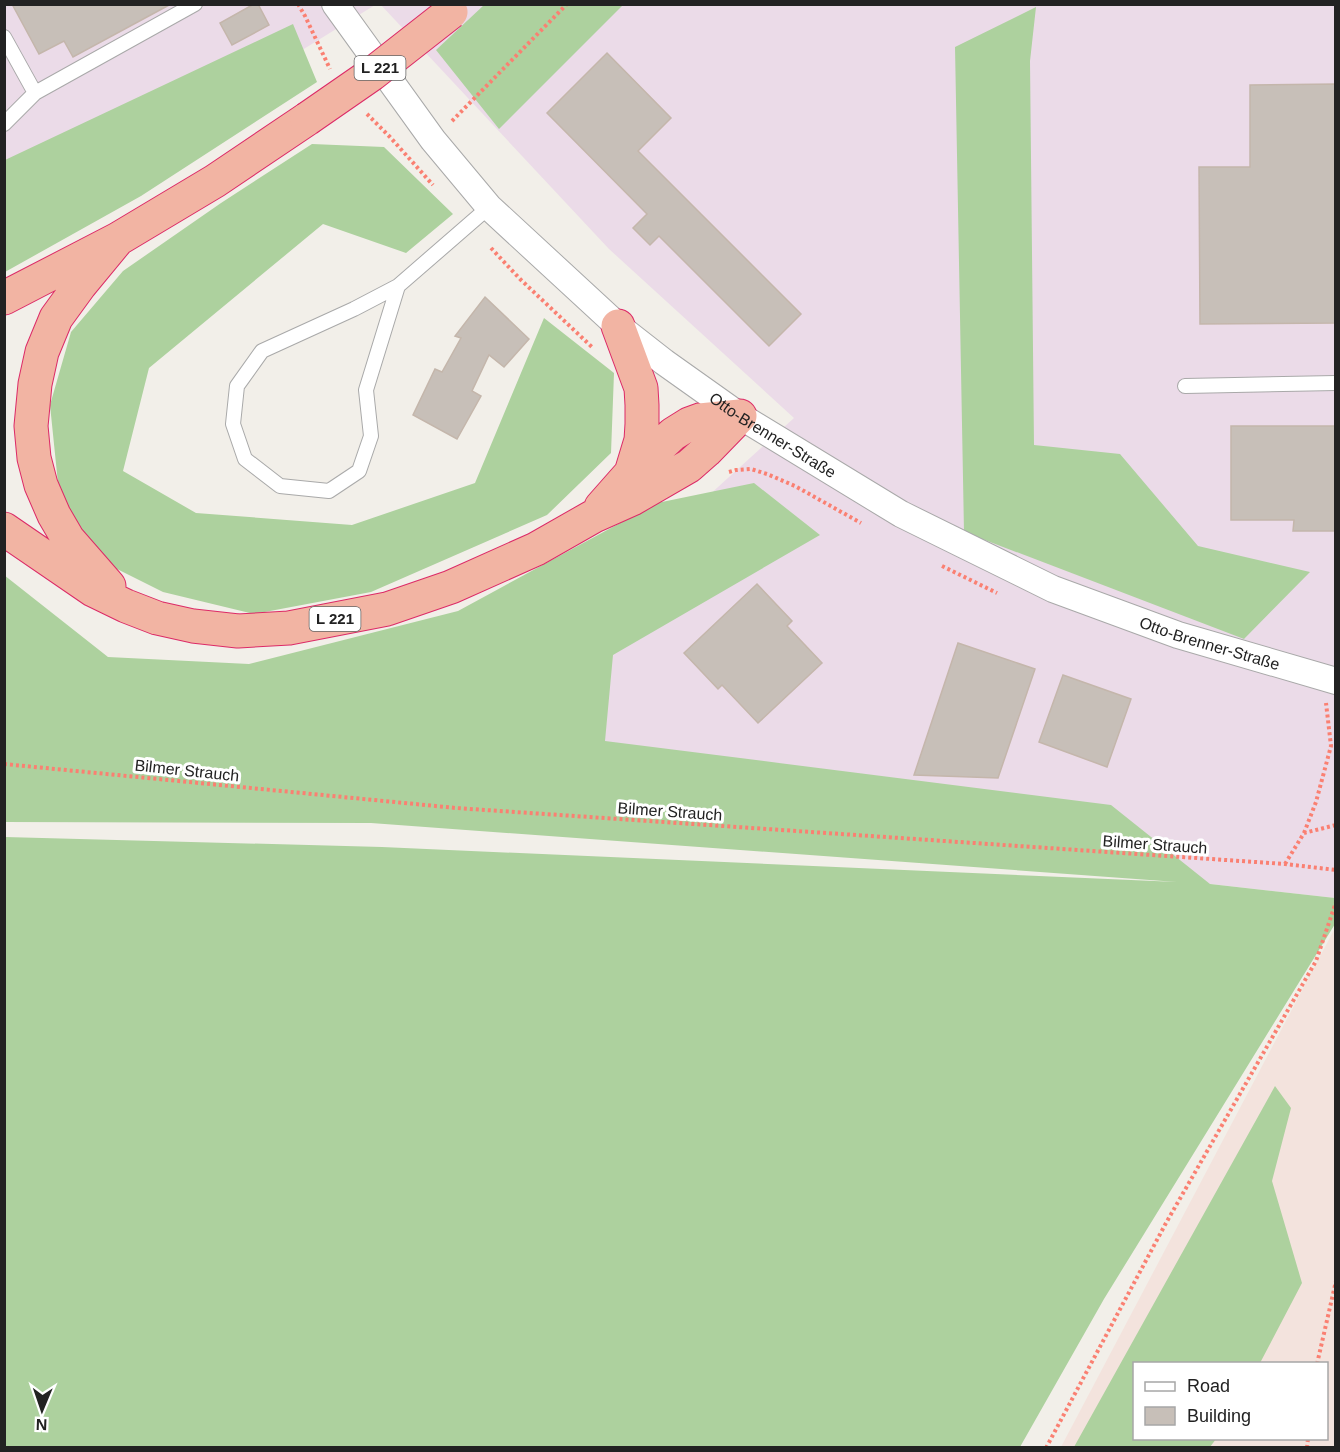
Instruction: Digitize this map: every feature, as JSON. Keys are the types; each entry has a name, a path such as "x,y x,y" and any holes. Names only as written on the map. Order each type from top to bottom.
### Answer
{"highway":[{"name":"L 221","path":"4,298 118,239 216,181 372,74 456,8"},
{"name":"L 221","path":"118,239 56,318 42,352 35,384 31,426 34,458 41,486 54,515 68,538 126,606"},
{"name":"L 221","path":"618,327 640,388 642,405 640,440 631,473"},
{"name":"L 221","path":"594,516 631,473 673,434 688,424 700,420 740,416"},
{"name":"L 221","path":"4,529 93,590 157,618 194,626 238,631 289,628 387,609 451,587 536,549 689,466 740,416"}],"street":[{"name":"Otto-Brenner-Straße","path":"335,4 433,140 489,207 618,327 740,416 901,514 1053,589 1178,635 1329,679"}],"lane":[{"path":"4,124 35,93 195,4"},
{"path":"4,38 35,93"},
{"path":"398,286 366,390 371,436 359,471 329,491 280,486 245,459 233,424 237,386 262,351 398,286 489,207"},
{"path":"1185,386 1335,383"}],"path":[{"path":"433,140 567,4"},
{"path":"1285,864 1304,833 1316,802 1331,746 1329,679"},
{"name":"Bilmer Strauch","path":"4,764 456,808 1285,864 1335,870"},
{"path":"1304,833 1335,825"},
{"path":"1046,1448 1166,1224 1316,961 1335,902"},
{"path":"1317,1362 1335,1281"}],"shaded area":[{"path":"4,5 375,5 17,226 5,231"},
{"path":"381,5 1335,5 1335,898 1210,884 544,759 554,636 794,418 609,249"},
{"path":"1335,928 1335,1447 1061,1447"}],"green space":[{"path":"484,5 623,5 499,129 436,50"},
{"path":"1036,7 1030,61 1034,445 1120,454 1198,546 1310,572 1244,639 964,532 955,47"},
{"path":"293,24 317,82 141,196 5,272 5,160"},
{"path":"312,144 384,147 453,214 406,253 323,224 149,368 123,471 196,513 352,525 475,483 544,318 614,373 611,453 547,515 371,592 254,614 163,592 103,562 59,493 50,405 71,332 123,271"},
{"path":"754,483 820,535 613,655 605,741 1111,805 1210,884 1335,898 1335,924 1104,1299 1020,1447 5,1447 5,837 382,847 1177,882 371,823 5,822 4,575 108,657 249,664 458,611 657,503"},
{"path":"1275,1086 1291,1108 1272,1181 1302,1283 1261,1362 1133,1362 1133,1440 1215,1440 1210,1447 1074,1447"}],"building":[{"path":"12,4 171,4 73,57 64,41 39,54"},
{"path":"258,4 269,25 232,45 220,23"},
{"path":"607,53 671,118 638,151 801,314 769,346 659,236 650,245 633,228 647,214 547,113"},
{"path":"1336,84 1336,323 1200,324 1199,167 1250,167 1250,85"},
{"path":"485,297 529,339 504,367 489,355 472,391 481,396 457,439 413,415 435,369 442,372 461,338 455,336"},
{"path":"1231,426 1336,426 1336,531 1293,531 1294,520 1231,520"},
{"path":"757,584 792,621 787,626 822,663 758,723 722,685 718,689 684,653"},
{"path":"958,643 1035,669 998,778 914,775"},
{"path":"1063,675 1131,699 1107,767 1039,742"}]}
